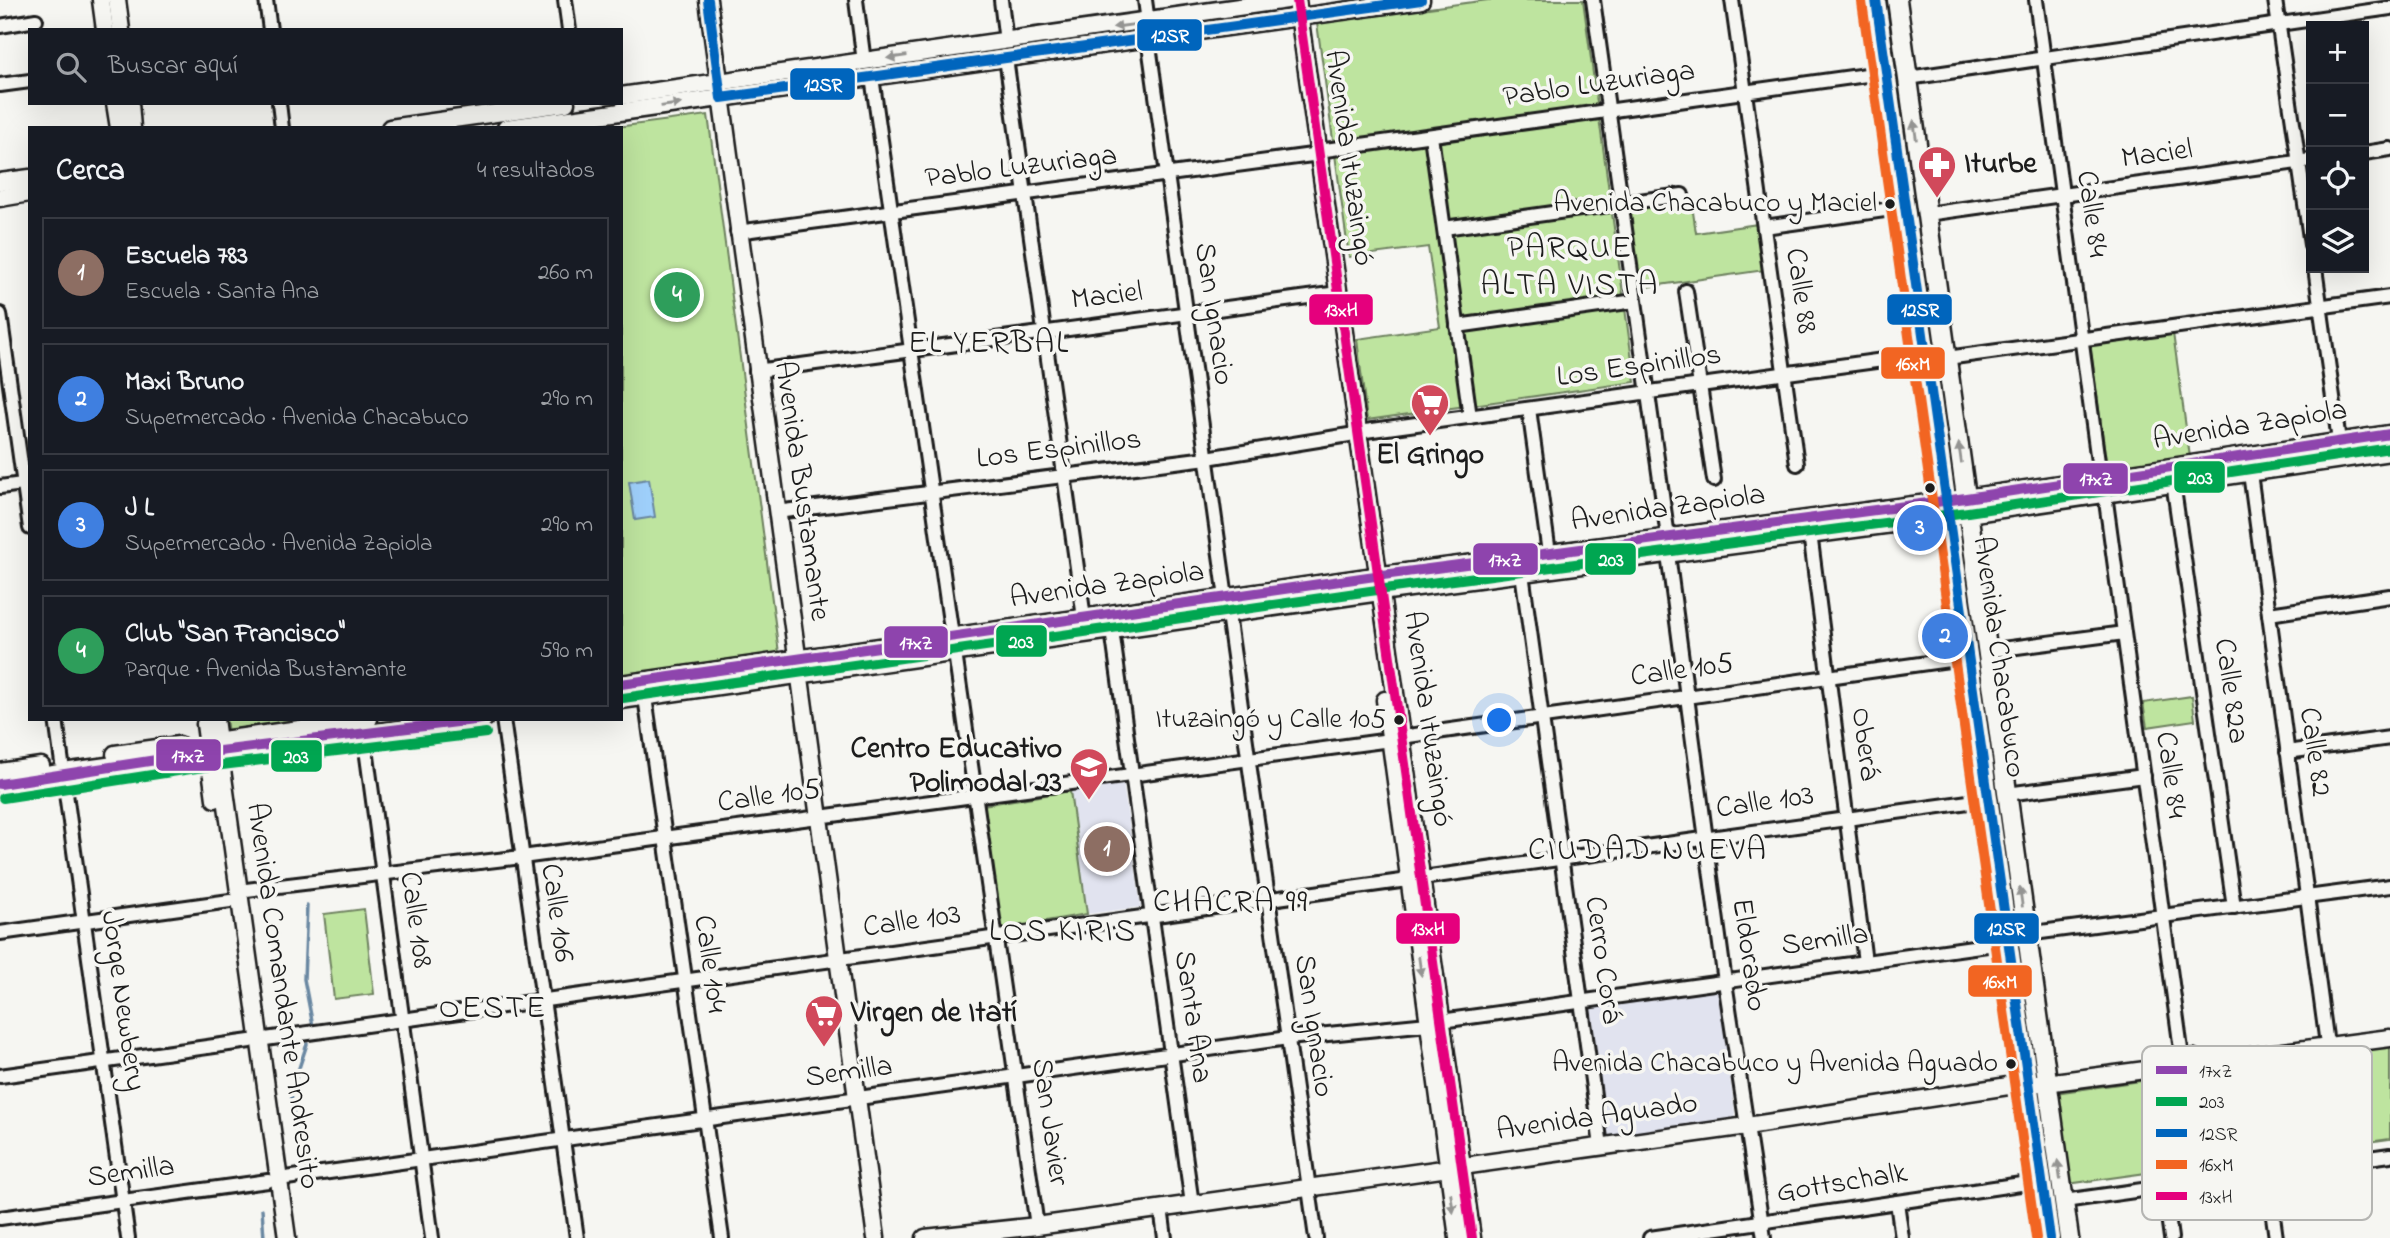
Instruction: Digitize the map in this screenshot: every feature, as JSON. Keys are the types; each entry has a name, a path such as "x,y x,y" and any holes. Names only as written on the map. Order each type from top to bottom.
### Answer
{"main road":[{"path":"101,0 105,28"},
{"path":"117,0 121,28"},
{"name":"Avenida Bustamante","path":"708,0 737,232 876,1238"},
{"path":"1148,30 1287,0"},
{"name":"Avenida Ituzaingó","path":"1297,0 1315,153 1454,1166 1458,1238"},
{"path":"517,126 864,62 1006,50 1148,30 1298,17 1421,0"},
{"name":"Avenida Chacabuco","path":"1876,0 1970,657 2026,934 2069,1238"},
{"name":"Avenida Chacabuco","path":"1897,0 1987,651 2009,942 2050,1238"},
{"path":"623,96 872,77 1006,50"},
{"path":"115,105 118,126"},
{"path":"130,105 132,126"},
{"path":"404,126 552,105"},
{"path":"0,182 28,178"},
{"path":"0,198 28,193"},
{"name":"Avenida Zapiola","path":"1967,506 2100,477 2390,434"},
{"name":"Avenida Zapiola","path":"953,645 1084,618 1227,606 1374,585 1549,553 1668,537 2105,494 2390,452"},
{"name":"Avenida Zapiola","path":"1374,585 1522,573 1668,554 1810,533 1948,508"},
{"name":"Avenida Zapiola","path":"623,684 797,667 953,645 1112,630 1227,606"},
{"name":"Avenida Zapiola","path":"623,700 797,667"},
{"name":"Avenida Comandante Andresito","path":"205,721 214,747"},
{"name":"Avenida Comandante Andresito","path":"215,721 214,747 254,1041 274,1180 287,1238"},
{"path":"0,772 63,767 370,729 398,730 468,721"},
{"path":"0,784 63,767"},
{"name":"Avenida Aguado","path":"2272,1046 2390,1029"},
{"name":"Avenida Aguado","path":"2317,1046 2390,1038"},
{"name":"Avenida Aguado","path":"925,1238 1019,1233 1037,1226 1747,1126 2142,1066"},
{"name":"Avenida Ituzaingó","path":"1454,1166 1472,1238"},
{"name":"Avenida Comandante Andresito","path":"274,1180 276,1238"}],"street":[{"path":"266,0 270,28"},
{"path":"565,0 569,28"},
{"path":"856,0 864,62"},
{"path":"1001,0 1084,618"},
{"name":"San Ignacio","path":"1146,0 1186,314 1316,1238"},
{"path":"1593,0 1668,537"},
{"name":"Calle 88","path":"1732,0 1797,464"},
{"name":"Calle 84","path":"2036,0 2100,477"},
{"path":"2275,0 2305,161 2308,210"},
{"path":"1908,78 2390,8"},
{"path":"0,26 36,20"},
{"name":"Pablo Luzuriaga","path":"737,232 1167,175 1888,72"},
{"name":"San Javier","path":"872,77 1037,1226"},
{"path":"0,85 28,81"},
{"path":"279,105 282,126"},
{"path":"1431,136 1470,417"},
{"path":"2369,152 2390,149"},
{"name":"Maciel","path":"1927,214 2305,161"},
{"path":"1444,228 1682,195"},
{"path":"1764,227 1906,207"},
{"path":"2316,273 2339,441"},
{"path":"1686,291 1714,480"},
{"name":"Maciel","path":"756,371 1334,293"},
{"path":"1947,358 2390,296"},
{"path":"1457,326 1635,301"},
{"path":"0,314 27,483 0,487"},
{"name":"Los Espinillos","path":"776,512 1207,458 1353,433 1927,354"},
{"path":"1529,409 1549,553"},
{"name":"Calle 82","path":"2250,474 2326,1037"},
{"name":"Calle 82a","path":"2173,482 2234,906"},
{"name":"Calle 84","path":"2105,494 2163,916 2186,1046"},
{"name":"Oberá","path":"1810,533 1865,962"},
{"name":"Eldorado","path":"1668,554 1725,982 1763,1238"},
{"name":"Cerro Corá","path":"1522,573 1601,1146"},
{"path":"2269,614 2390,596"},
{"name":"Santa Ana","path":"1112,630 1192,1204"},
{"path":"1987,651 2124,633"},
{"name":"Calle 105","path":"0,933 383,875 1249,760 1970,657"},
{"name":"Calle 104","path":"645,697 722,1238"},
{"name":"Jorge Newbery","path":"56,721 128,1238"},
{"name":"Calle 106","path":"503,721 577,1238"},
{"name":"Calle 108","path":"370,729 383,875 432,1238"},
{"path":"2287,752 2390,738"},
{"name":"Calle 103","path":"0,1076 2144,776"},
{"path":"2026,934 2390,886"},
{"name":"Semilla","path":"0,1218 1288,1038 1434,1023 2009,942"},
{"path":"2372,1157 2390,1155"},
{"name":"Gottschalk","path":"1650,1238 2042,1181"},
{"path":"2064,1201 2142,1190"},
{"path":"1897,1202 1902,1238"},
{"path":"1161,1208 1165,1238"},
{"path":"2169,1220 2171,1238"},
{"path":"2274,1220 2276,1238"}],"shaded area":[{"path":"1123,783 1141,907 1087,914 1070,791"},
{"path":"1718,989 1736,1121 1605,1139 1587,1006"}],"green space":[{"path":"1488,0 1583,0 1635,382 1367,420 1357,339 1440,327 1428,247 1349,257 1317,23"},
{"path":"708,115 779,653 623,676 623,126"},
{"path":"1691,198 1696,233 1758,224 1765,270 1638,288 1627,207"},
{"path":"2173,333 2190,457 2107,468 2090,345"},
{"path":"2192,696 2195,720 2147,727 2143,703"},
{"path":"226,721 316,721 228,734"},
{"path":"1070,791 1087,914 1000,929 983,805"},
{"path":"364,909 374,994 334,999 324,914"},
{"path":"2390,1046 2390,1139 2372,1142 2372,1049"},
{"path":"2142,1081 2142,1174 2067,1184 2055,1093"}],"water":[{"path":"649,479 655,517 635,520 629,482"}],"waterway":[{"path":"307,905 304,979 313,1026"},
{"path":"296,1138 291,1092 307,1044"},
{"path":"262,1209 264,1238"}],"transit line":[{"name":"12SR","path":"708,0 721,98 1421,0"},
{"name":"13xH","path":"1297,0 1472,1238"},
{"name":"12SR","path":"1876,0 2050,1238"},
{"name":"16xM","path":"1862,2 2036,1238"},
{"name":"17xZ","path":"623,684 1368,577 1966,498 2390,434"},
{"name":"203","path":"623,698 1370,591 1968,512 2390,448"},
{"name":"17xZ","path":"0,784 195,754 466,721"},
{"name":"203","path":"3,798 197,768 486,733"}],"place":[{"name":"Iturbe","path":"1937,199"},
{"name":"Avenida Chacabuco y Maciel","path":"1890,204"},
{"name":"Club \"San Francisco\"","path":"677,295"},
{"name":"El Gringo","path":"1430,437"},
{"name":"J L","path":"1920,528"},
{"name":"Maxi Bruno","path":"1945,636"},
{"name":"Ituzaingó y Calle 105","path":"1399,720"},
{"name":"Centro Educativo Polimodal 23","path":"1089,801"},
{"name":"Escuela 783","path":"1107,849"},
{"name":"Virgen de Itatí","path":"824,1048"},
{"name":"Avenida Chacabuco y Avenida Aguado","path":"2011,1064"}],"district":[{"name":"PARQUE ALTA VISTA","path":"1570,268"},
{"name":"EL YERBAL","path":"989,344"},
{"name":"CIUDAD NUEVA","path":"1648,851"},
{"name":"CHACRA 99","path":"1231,903"},
{"name":"LOS KIRIS","path":"1063,932"},
{"name":"OESTE","path":"493,1009"}]}
